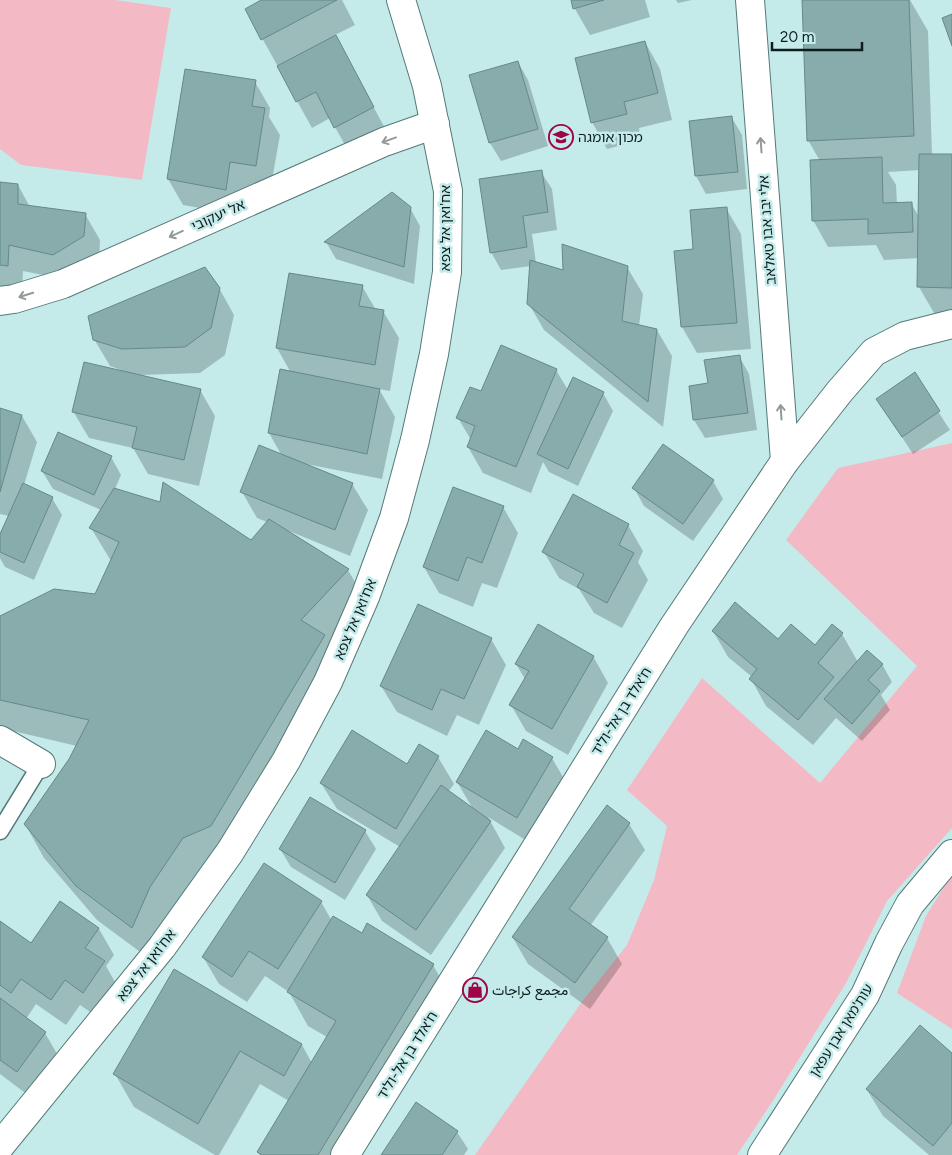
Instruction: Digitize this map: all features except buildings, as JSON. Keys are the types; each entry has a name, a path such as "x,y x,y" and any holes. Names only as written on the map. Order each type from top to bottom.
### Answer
{"street":[{"name":"אח'ואן אל צפא","path":"0,1146 162,947 230,852 286,761 328,682 365,597 394,518 416,440 434,354 446,272 448,191 427,86 401,0"},
{"name":"אלי יבנ אבו טאלאב","path":"750,0 785,461"},
{"name":"אל יעקובי","path":"0,301 14,299 63,284 384,142 435,124"},
{"name":"ח'אלד בן אל-וליד","path":"345,1155 674,626 785,461 840,390 874,352 905,336 952,324"},
{"path":"0,740 41,764"},
{"name":"עות'מאן אבן עפאן","path":"762,1155 865,995 889,943 910,904 952,854"}],"lane":[{"path":"0,830 41,764"}],"shaded area":[{"path":"0,0 115,0 171,8 142,180 21,165 0,149"},
{"path":"952,443 952,828 887,901 846,983 737,1155 475,1155 581,1003 627,945 654,880 667,826 627,790 702,678 820,783 917,666 786,540 838,468"},
{"path":"952,874 952,1029 897,993 926,916"}],"place":[{"name":"מכון אומגה","path":"561,137"},
{"name":"مجمع كراجات","path":"475,990"}]}
